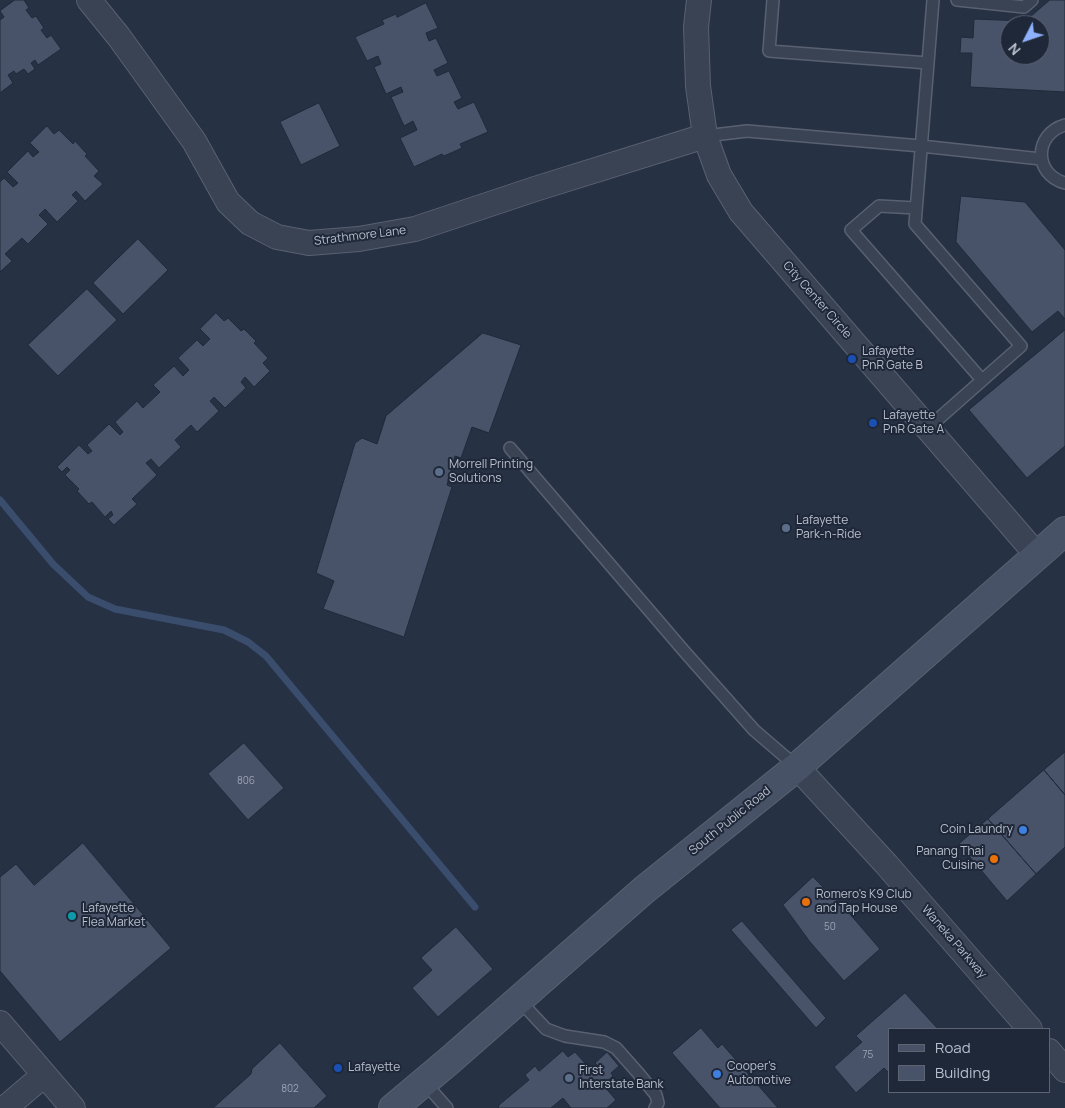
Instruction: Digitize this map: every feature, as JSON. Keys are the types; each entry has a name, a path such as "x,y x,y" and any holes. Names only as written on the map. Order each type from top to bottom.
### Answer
{"street":[{"name":"Strathmore Lane","path":"89,0 119,37 194,140 228,202 250,224 277,237 309,243 359,238 415,229 705,136"},
{"name":"City Center Circle","path":"699,0 696,27 698,86 705,136 720,175 742,212 1037,555"},
{"name":"South Public Road","path":"393,1108 644,890 797,767 1065,532"},
{"name":"Waneka Parkway","path":"797,767 886,864 1029,1028"},
{"path":"0,1023 73,1108"},
{"path":"1050,1052 1065,1070"},
{"path":"5,1108 44,1075"}],"lane":[{"path":"773,0 769,51 928,62"},
{"path":"928,428 1021,346 915,224 933,0"},
{"path":"957,0 1024,7 1032,0"},
{"path":"1065,125 1050,132 1044,140 1041,159 1044,168 1050,175 1062,182 1065,191"},
{"path":"705,136 747,131 921,146 1041,159"},
{"path":"916,208 879,206 851,230 982,380"},
{"path":"510,448 754,730 797,767"},
{"path":"518,1000 546,1029 566,1036 604,1042 616,1048 656,1095 658,1103 655,1108"},
{"path":"424,1082 447,1108"}],"building":[{"path":"15,0 24,0 29,8 26,10 32,18 36,16 44,28 41,30 47,38 51,35 61,49 38,65 35,60 31,63 35,69 28,74 24,69 16,74 14,71 8,75 13,83 0,93 0,20 4,17 0,11"},
{"path":"1050,0 1065,0 1065,92 970,87 972,53 960,53 961,37 973,38 974,19 1000,20 1000,65 1050,65 1050,15 1032,15"},
{"path":"426,3 438,28 426,33 429,41 436,38 448,63 434,70 437,76 449,71 462,98 454,102 458,109 474,102 488,132 460,144 462,148 444,156 442,154 414,167 400,138 417,130 413,121 404,126 391,97 403,92 401,87 386,94 374,67 381,64 378,56 367,61 355,37 384,24 382,20 396,14 397,17"},
{"path":"319,103 340,146 301,165 280,122"},
{"path":"47,126 54,134 59,130 73,144 75,141 87,154 85,156 99,171 94,176 103,184 85,201 76,191 72,195 78,201 57,222 45,209 39,215 48,224 28,244 22,238 5,254 12,261 0,272 0,182 4,178 13,187 18,183 7,172 28,151 33,157 39,152 30,143"},
{"path":"961,196 1025,202 1065,250 1065,319 1058,311 1032,332 956,242"},
{"path":"138,239 168,270 123,314 93,283"},
{"path":"87,289 117,320 58,376 28,345"},
{"path":"216,313 224,321 228,318 241,331 244,329 256,341 254,343 268,358 263,363 270,371 254,387 245,377 241,382 246,388 225,408 214,397 210,401 219,411 197,432 191,425 175,440 181,447 159,468 151,459 146,463 157,475 132,499 137,504 114,525 108,519 113,515 111,511 105,517 92,502 89,504 77,491 79,489 65,475 70,470 67,467 62,472 57,467 79,445 88,454 92,451 87,445 109,424 120,435 123,432 115,422 137,401 143,408 160,392 153,385 174,366 183,376 189,370 178,358 197,340 203,346 210,339 200,329"},
{"path":"1065,330 1065,446 1027,478 969,410"},
{"path":"483,333 521,345 489,433 472,427 461,458 455,456 447,485 452,487 404,637 323,609 334,581 316,573 355,443 362,438 377,444 386,416"},
{"path":"244,743 284,788 248,820 208,774"},
{"path":"1065,752 1065,795 1044,770"},
{"path":"1044,770 1065,795 1065,847 1036,874 988,819"},
{"path":"988,819 1036,874 1007,901 959,844"},
{"name":"Lafayette Flea Market","path":"83,843 171,948 60,1042 0,971 0,877 16,864 34,885"},
{"path":"813,877 849,913 880,949 844,981 810,942 783,905"},
{"path":"742,921 826,1018 816,1028 731,930"},
{"path":"456,927 493,969 438,1017 412,988 432,970 421,958"},
{"path":"905,993 937,1028 888,1028 888,1072 884,1068 856,1093 834,1067 862,1042 856,1036"},
{"path":"701,1028 718,1048 722,1044 778,1108 720,1108 672,1053"},
{"path":"280,1043 327,1096 314,1108 213,1108 251,1074 252,1069"},
{"name":"First Interstate Bank","path":"563,1051 568,1057 575,1052 592,1071 598,1066 595,1063 607,1052 619,1066 611,1073 613,1076 603,1085 616,1100 607,1108 571,1108 563,1098 551,1108 498,1108 499,1105 529,1080 525,1075 535,1066 539,1071"}],"waterway":[{"path":"0,500 53,564 88,597 115,609 224,630 248,642 266,656 475,907"}],"place":[{"name":"Lafayette PnR Gate B","path":"852,359"},
{"name":"Lafayette PnR Gate A","path":"873,423"},
{"name":"Morrell Printing Solutions","path":"439,472"},
{"name":"Lafayette Park-n-Ride","path":"786,528"},
{"name":"Coin Laundry","path":"1023,830"},
{"name":"Panang Thai Cuisine","path":"994,859"},
{"name":"Romero's K9 Club and Tap House","path":"806,902"},
{"name":"Lafayette Flea Market","path":"72,916"},
{"name":"Lafayette","path":"338,1068"},
{"name":"Cooper's Automotive","path":"717,1074"},
{"name":"First Interstate Bank","path":"569,1078"}]}
